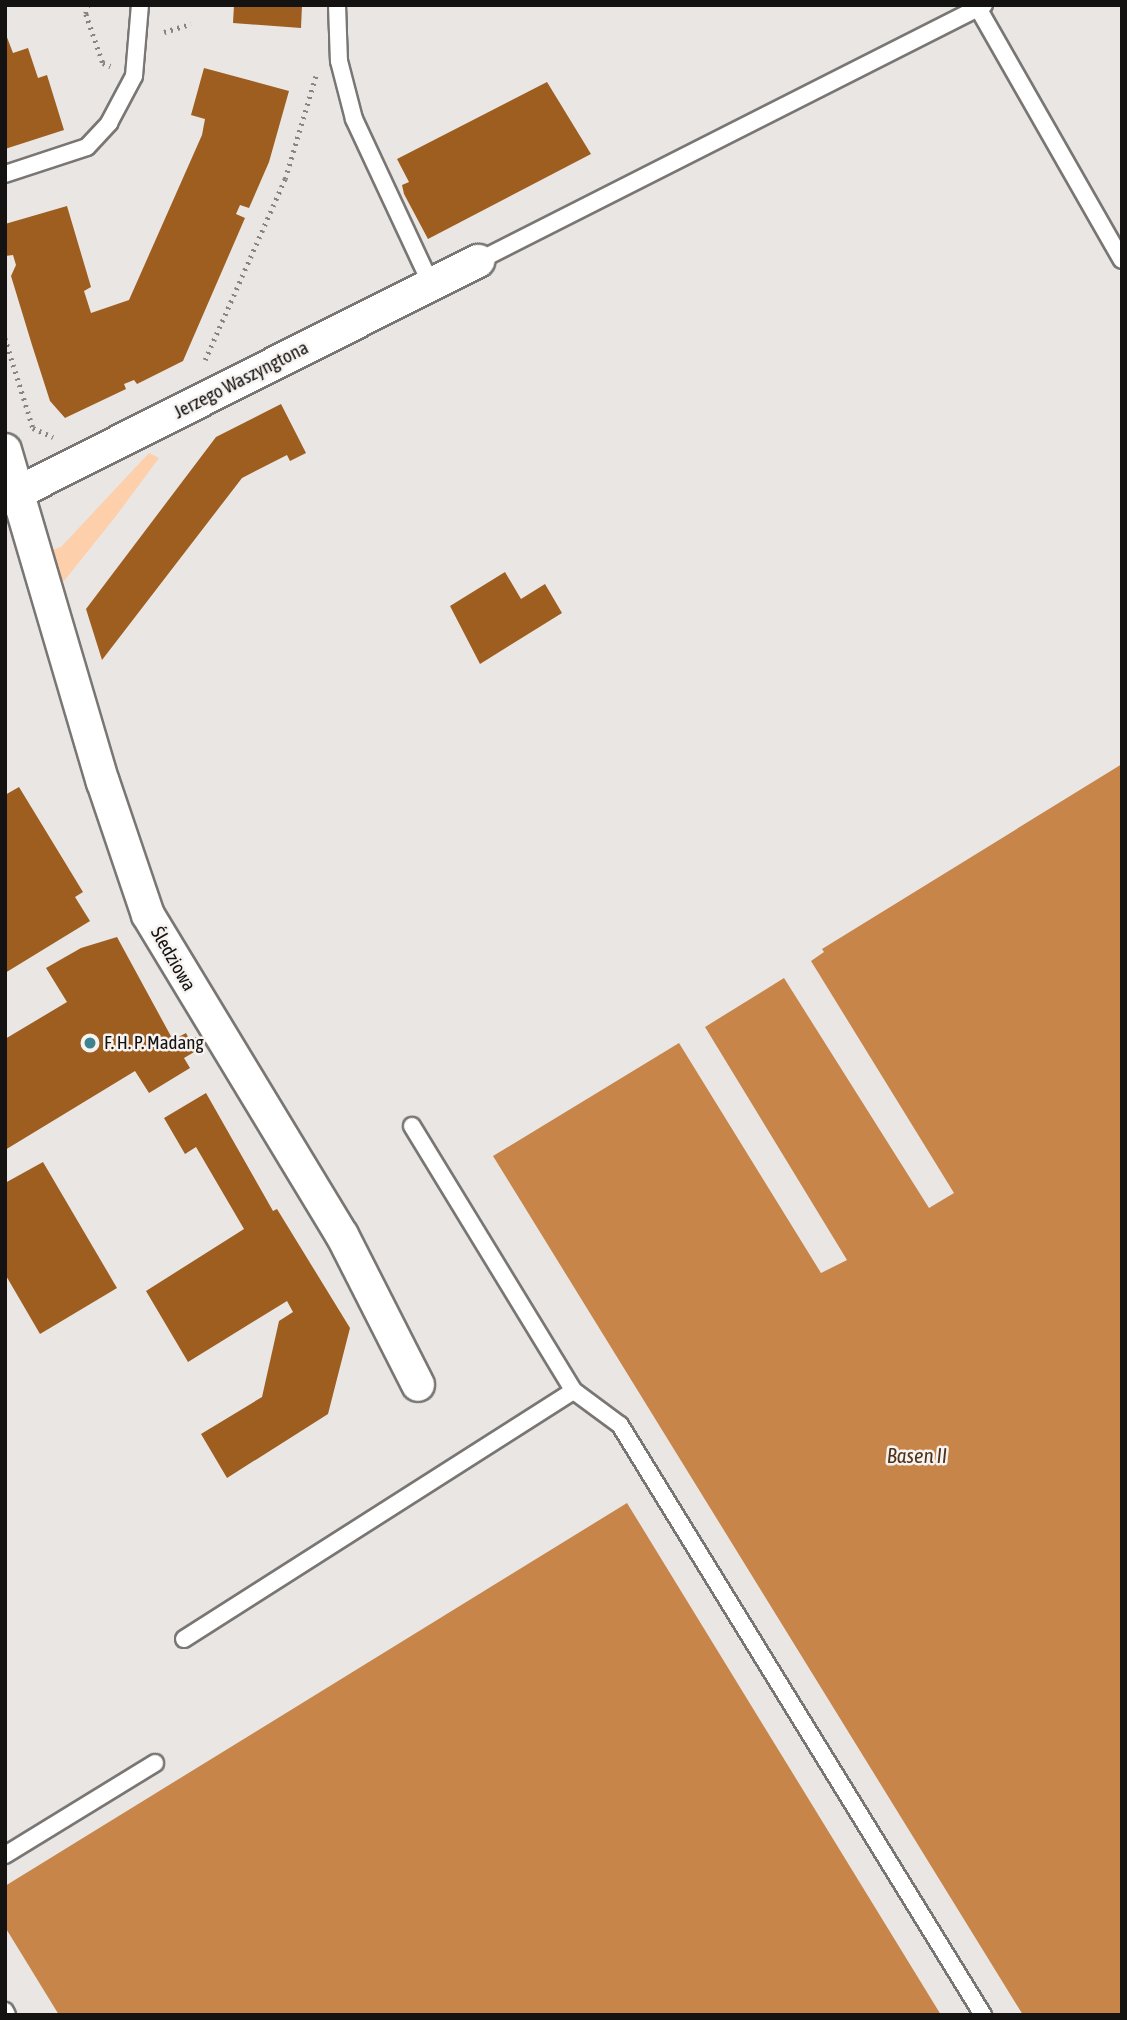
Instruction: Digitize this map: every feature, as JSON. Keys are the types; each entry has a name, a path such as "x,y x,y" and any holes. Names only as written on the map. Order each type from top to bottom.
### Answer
{"street":[{"name":"Jerzego Waszyngtona","path":"12,496 478,261"},
{"name":"Śledziowa","path":"5,450 12,496 148,915 342,1236 418,1385"}],"lane":[{"path":"5,174 87,147 109,123 136,66 140,5"},
{"path":"337,5 339,61 354,119 431,284"},
{"path":"478,261 981,7 1122,260"},
{"path":"412,1126 574,1391 620,1425 982,2015"},
{"path":"184,1639 574,1391"},
{"path":"5,1855 155,1763"}],"path":[{"path":"88,5 86,15 103,63"},
{"path":"203,365 285,179 318,70"},
{"path":"5,338 33,428"}],"shaded area":[{"path":"149,453 159,458 116,516 64,581 55,575 50,551 61,547"}],"water":[{"name":"Basen II","path":"1122,764 1122,2015 1023,2015 493,1156 679,1043 821,1273 847,1260 705,1027 784,978 929,1208 954,1193 811,961 824,952 822,949"},
{"path":"627,1503 941,2015 59,2015 5,1927 5,1886"}],"building":[{"path":"234,5 302,5 301,28 233,23"},
{"path":"5,32 13,53 28,48 38,78 47,75 64,130 5,149"},
{"path":"204,68 289,91 269,162 249,208 240,205 236,214 245,218 183,361 137,384 134,380 124,384 126,389 65,418 50,401 32,345 11,276 16,265 13,255 5,256 5,224 67,206 91,287 84,291 91,313 129,300 202,135 205,119 191,115"},
{"path":"547,82 591,154 428,239 404,194 402,185 409,182 397,159"},
{"path":"281,404 306,453 290,461 287,455 242,478 102,660 86,609 216,437"},
{"path":"505,572 521,599 545,584 562,613 480,664 450,606"},
{"path":"19,787 83,892 75,897 90,921 5,973 5,795"},
{"name":"F. H. P. Madang","path":"117,937 173,1040 186,1033 190,1041 196,1037 201,1048 184,1058 190,1068 149,1093 135,1071 5,1150 5,1039 67,1002 46,968 81,948"},
{"path":"206,1093 273,1211 277,1209 350,1328 328,1414 227,1478 201,1434 262,1397 279,1321 293,1312 287,1301 188,1362 146,1291 244,1229 196,1147 185,1154 164,1118"},
{"path":"43,1162 117,1288 40,1334 5,1274 5,1183"}],"place":[{"name":"F. H. P. Madang","path":"90,1043"}]}
